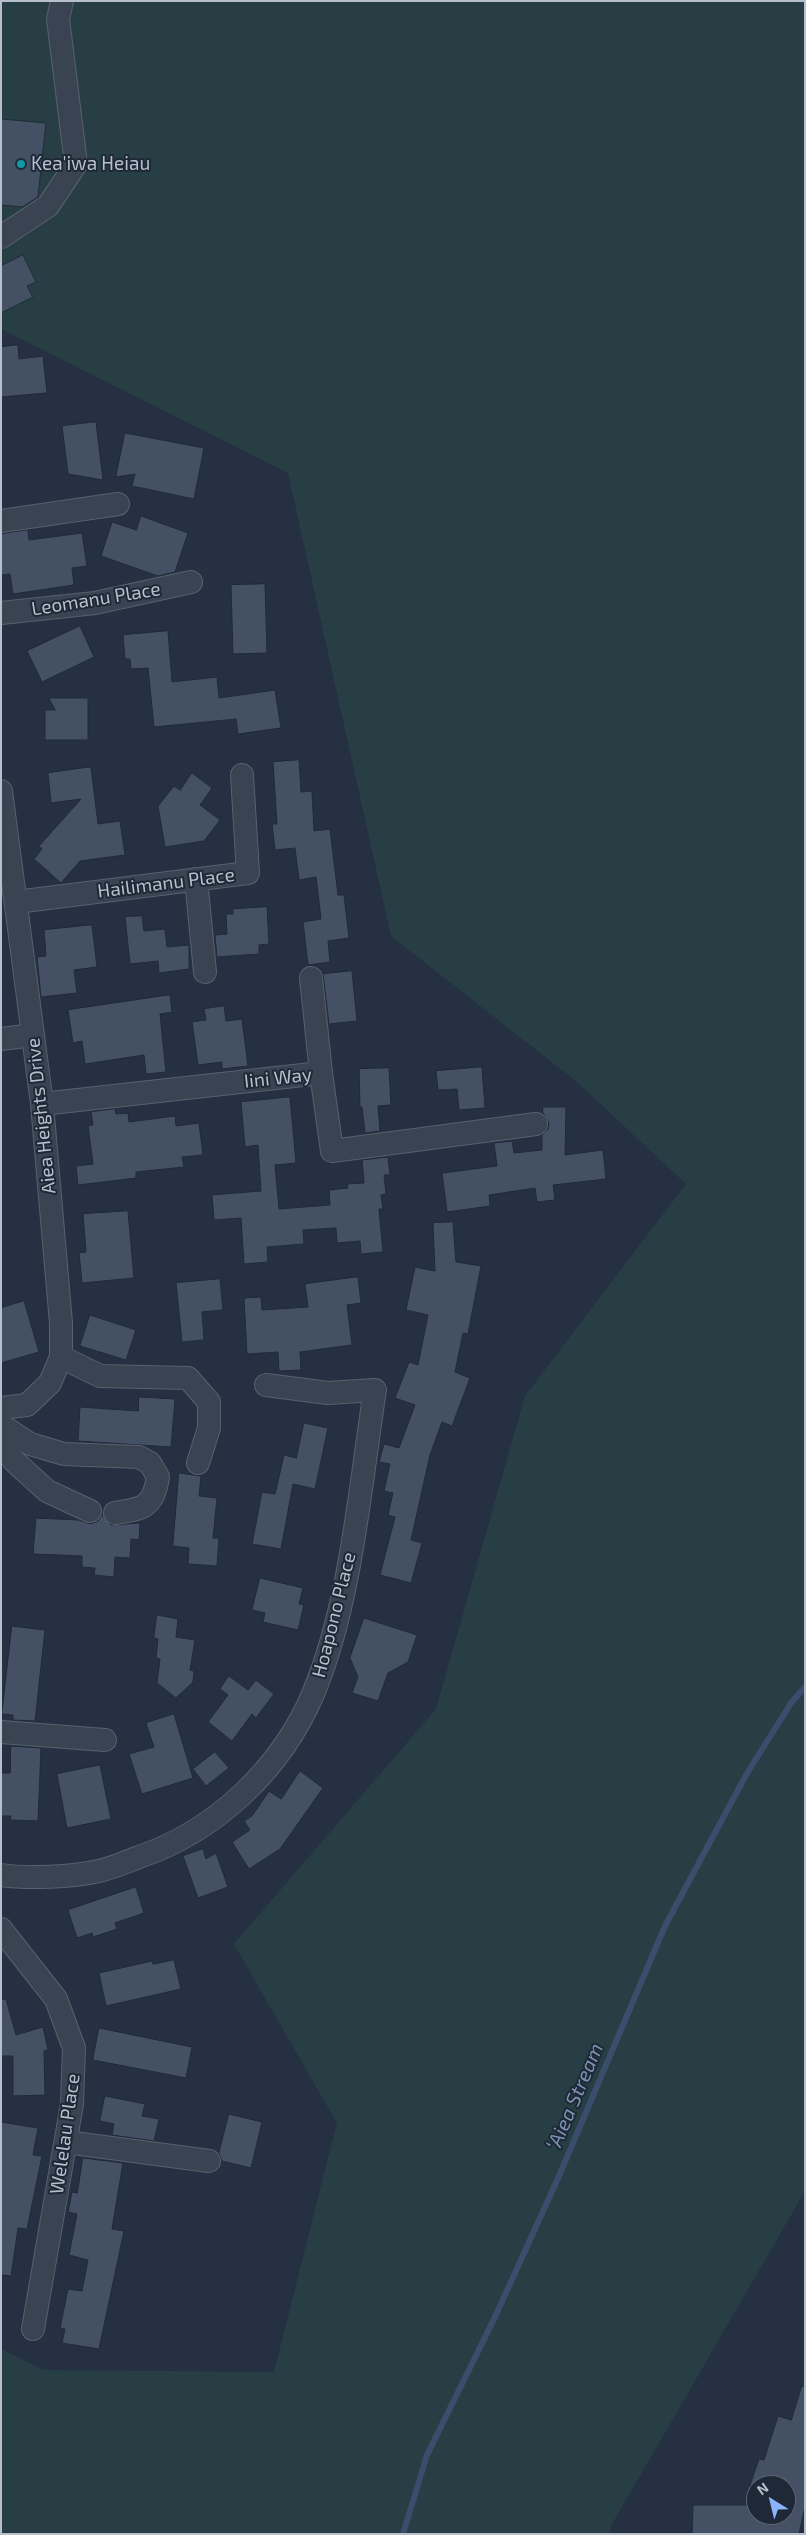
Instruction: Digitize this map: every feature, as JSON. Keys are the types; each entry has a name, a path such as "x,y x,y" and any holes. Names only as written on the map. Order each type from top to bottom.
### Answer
{"street":[{"path":"1,237 48,206 76,164 58,19 62,1"},
{"path":"1,521 118,504"},
{"name":"Leomanu Place","path":"1,614 95,603 191,582"},
{"name":"Hailimanu Place","path":"16,902 248,873 242,775"},
{"name":"Aiea Heights Drive","path":"1,791 5,850 16,902 42,1104 61,1323 61,1357 50,1383 27,1405 1,1408"},
{"path":"196,879 204,972"},
{"path":"312,978 321,1073"},
{"path":"1,1039 33,1035"},
{"name":"Iini Way","path":"42,1104 321,1073 332,1151 536,1124"},
{"path":"61,1357 100,1376 188,1378 209,1402 208,1428 198,1463"},
{"name":"Hoapono Place","path":"1,1875 22,1878 99,1871 162,1850 214,1819 255,1783 288,1740 312,1695 328,1653 350,1558 374,1390 328,1393 266,1385"},
{"path":"1,1425 30,1444 64,1454 139,1457 150,1463 158,1477 156,1491 150,1503 138,1510 116,1513"},
{"path":"1,1442 14,1461 47,1491 90,1511"},
{"path":"1,1732 105,1740"},
{"name":"Welelau Place","path":"1,1929 56,2000 74,2048 72,2104 33,2329"},
{"path":"66,2142 209,2162"}],"green space":[{"path":"1,1 805,1 805,2191 612,2524 609,2534 1,2534 1,2349 43,2370 274,2372 337,2123 234,1944 436,1709 525,1396 686,1184 576,1081 391,936 288,473 1,329"}],"building":[{"name":"Kea'iwa Heiau","path":"1,119 46,123 38,197 22,207 1,205"},
{"path":"23,255 36,282 27,286 33,297 1,313 1,266"},
{"path":"18,345 19,359 43,356 47,393 1,397 1,347"},
{"path":"96,422 103,480 68,474 62,426"},
{"path":"125,433 204,448 194,499 132,486 135,474 116,477"},
{"path":"141,516 188,533 175,572 158,576 101,556 112,522 136,530"},
{"path":"28,530 29,540 82,533 87,566 72,568 74,585 13,594 10,574 1,575 1,534"},
{"path":"265,584 267,653 233,654 231,585"},
{"path":"80,626 94,657 42,682 27,651"},
{"path":"168,631 172,682 217,677 219,698 275,690 281,728 238,734 236,719 154,727 148,668 131,669 130,659 125,659 123,635"},
{"path":"49,698 88,698 88,740 45,740 45,710 55,710"},
{"path":"299,760 301,792 312,791 314,831 330,829 338,895 344,895 349,938 328,941 330,962 308,965 303,922 321,919 316,877 299,880 295,848 275,850 272,824 277,824 273,762"},
{"path":"91,767 98,824 120,821 125,855 80,861 61,883 34,859 42,849 39,846 81,799 51,803 48,773"},
{"path":"192,773 212,788 200,805 220,820 204,841 165,847 158,806 174,786 180,790"},
{"path":"267,907 269,944 259,945 259,954 217,957 215,935 227,934 226,914 233,914 233,909"},
{"path":"142,916 144,931 165,929 167,947 189,945 189,969 159,973 158,961 130,964 125,917"},
{"path":"92,925 97,967 74,970 77,993 41,997 37,957 46,956 44,930"},
{"path":"352,971 357,1021 329,1024 323,974"},
{"path":"170,995 172,1012 160,1014 166,1072 146,1074 144,1055 85,1064 82,1041 73,1043 68,1010"},
{"path":"224,1006 226,1021 242,1019 248,1066 222,1069 222,1062 198,1065 192,1022 206,1020 204,1009"},
{"path":"482,1067 485,1108 459,1110 457,1089 438,1090 436,1071"},
{"path":"389,1068 391,1105 378,1106 380,1131 365,1133 362,1107 360,1107 359,1069"},
{"path":"290,1097 296,1163 275,1165 279,1209 330,1205 329,1190 348,1188 347,1184 364,1183 362,1160 388,1157 390,1175 384,1175 386,1194 381,1195 383,1209 379,1209 383,1252 361,1254 360,1241 337,1243 336,1228 303,1230 304,1244 267,1247 268,1262 244,1264 241,1218 214,1220 212,1195 261,1191 258,1145 245,1147 241,1102"},
{"path":"543,1107 566,1107 565,1155 603,1150 606,1179 553,1185 555,1200 537,1202 535,1188 489,1195 490,1206 447,1212 442,1173 497,1166 494,1143 512,1141 514,1153 542,1150 542,1135 548,1129 549,1123 543,1113"},
{"path":"115,1109 116,1114 128,1113 129,1122 175,1116 176,1126 199,1123 203,1155 182,1157 184,1167 136,1172 136,1178 78,1185 76,1166 93,1164 88,1126 93,1125 91,1112"},
{"path":"128,1211 134,1278 82,1283 79,1253 86,1252 83,1214"},
{"path":"453,1222 456,1262 481,1266 468,1334 463,1333 455,1372 470,1378 452,1426 442,1422 430,1455 411,1540 422,1543 411,1583 380,1575 395,1517 388,1515 393,1493 384,1491 390,1464 379,1462 384,1444 399,1448 415,1405 395,1398 409,1362 418,1365 428,1315 406,1310 415,1267 435,1271 433,1223"},
{"path":"358,1277 361,1303 347,1305 352,1345 300,1352 301,1370 279,1371 278,1352 247,1354 244,1298 261,1297 262,1310 308,1307 305,1284"},
{"path":"220,1279 223,1310 202,1312 204,1340 182,1342 176,1283"},
{"path":"24,1301 39,1352 1,1363 1,1308"},
{"path":"90,1315 136,1330 126,1360 80,1346"},
{"path":"139,1397 175,1399 171,1447 78,1441 80,1407 138,1411"},
{"path":"304,1423 328,1428 315,1489 293,1484 281,1549 252,1544 262,1492 275,1494 284,1455 296,1458"},
{"path":"179,1473 201,1476 199,1496 217,1498 213,1538 219,1538 217,1566 188,1564 189,1548 173,1546"},
{"path":"102,1515 111,1525 140,1523 139,1540 131,1539 130,1558 115,1557 114,1577 94,1575 95,1568 82,1567 82,1556 33,1554 36,1518 78,1520 91,1524 98,1521"},
{"path":"260,1578 303,1588 299,1604 304,1605 298,1630 263,1622 265,1613 252,1610"},
{"path":"157,1615 178,1619 176,1637 195,1640 190,1670 194,1671 193,1682 176,1698 157,1683 160,1659 156,1658 158,1639 154,1638"},
{"path":"364,1618 417,1635 408,1662 388,1673 378,1701 352,1693 358,1677 350,1658"},
{"path":"12,1626 45,1630 35,1721 13,1720 13,1715 2,1714"},
{"path":"229,1676 248,1690 256,1680 274,1694 256,1718 252,1714 232,1741 208,1722 228,1695 220,1689"},
{"path":"174,1714 193,1778 142,1794 129,1754 154,1747 146,1723"},
{"path":"11,1746 41,1748 38,1821 10,1820 11,1816 1,1816 1,1773 10,1773"},
{"path":"215,1752 229,1768 206,1786 193,1769"},
{"path":"100,1765 111,1819 67,1828 57,1774"},
{"path":"300,1771 323,1788 280,1849 249,1869 232,1842 250,1830 244,1821 252,1816 269,1791 281,1799"},
{"path":"203,1849 206,1859 216,1853 228,1887 198,1898 183,1856"},
{"path":"136,1887 144,1913 115,1923 117,1929 93,1937 92,1933 77,1938 68,1910"},
{"path":"174,1960 181,1989 106,2006 99,1973 152,1961 153,1964"},
{"path":"6,1999 16,2035 43,2027 48,2050 44,2051 45,2095 13,2096 13,2056 1,2056 1,2000"},
{"path":"99,2028 192,2047 186,2078 93,2060"},
{"path":"105,2096 145,2104 142,2116 159,2119 154,2141 112,2135 114,2124 100,2121"},
{"path":"229,2114 262,2122 251,2168 222,2161 219,2153"},
{"path":"1,2122 38,2128 33,2155 42,2156 27,2229 18,2228 11,2276 1,2275"},
{"path":"83,2158 123,2163 112,2229 124,2231 99,2349 62,2343 65,2329 60,2328 68,2289 82,2291 88,2260 69,2255 77,2214 68,2212 72,2192 77,2193"},
{"path":"802,2386 805,2387 805,2506 799,2534 692,2534 693,2505 746,2505 746,2525 796,2525 796,2475 753,2475 759,2459 764,2460 778,2416 791,2420"}],"waterway":[{"name":"ʻAiea Stream","path":"403,2534 427,2455 495,2317 559,2176 665,1926 746,1775 791,1703 805,1687"}],"place":[{"name":"Kea'iwa Heiau","path":"21,164"}]}
